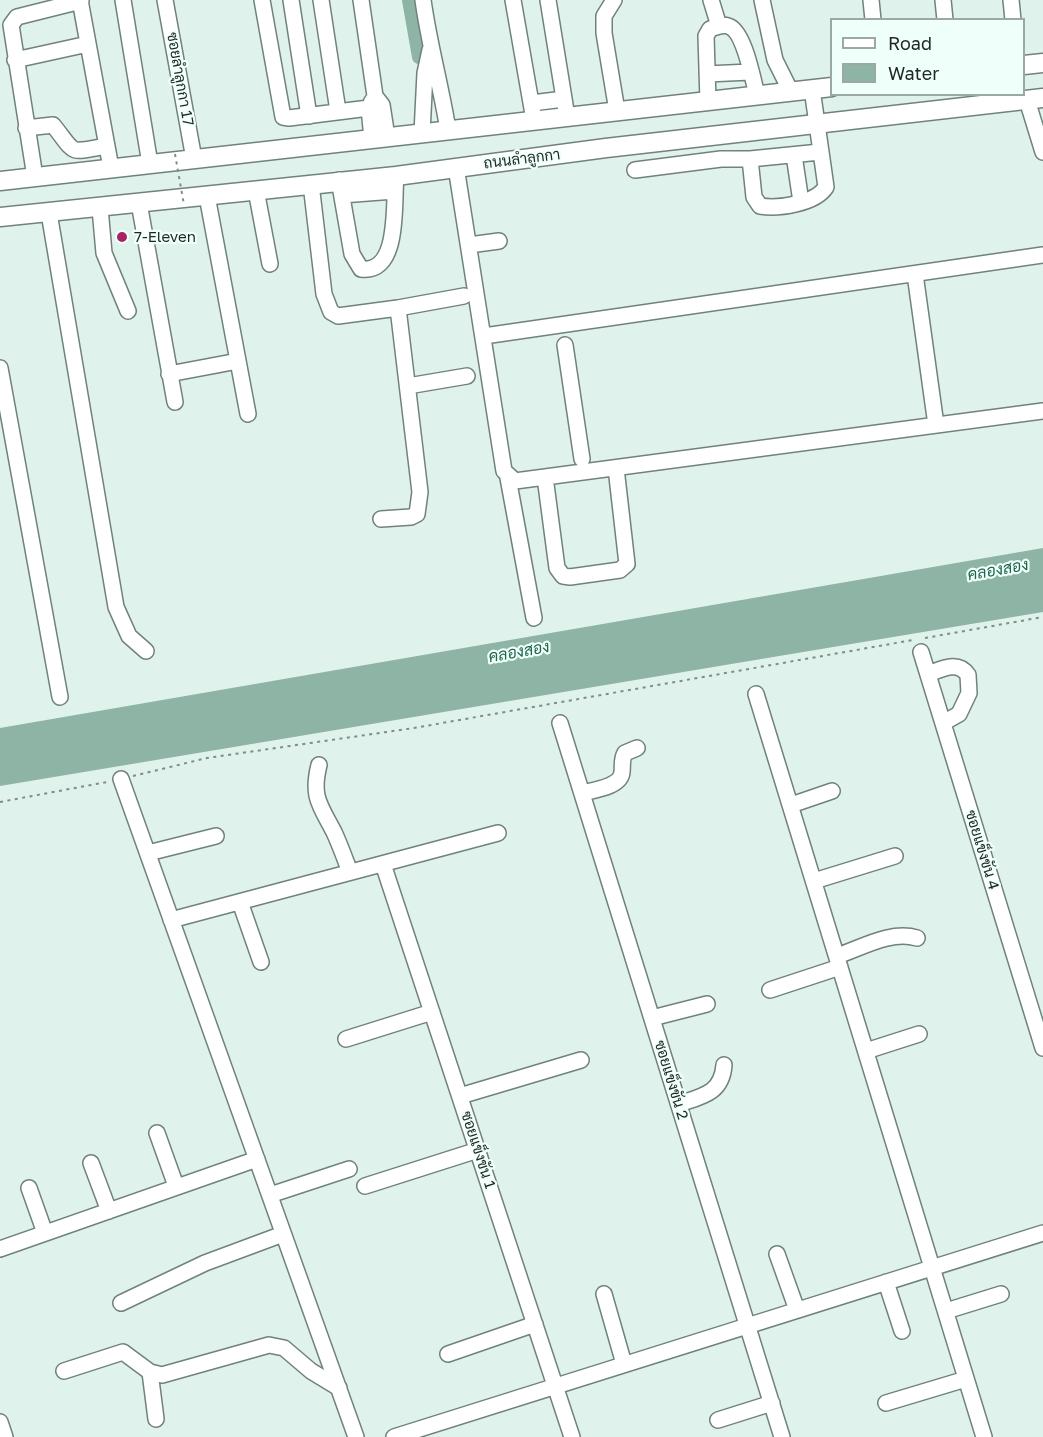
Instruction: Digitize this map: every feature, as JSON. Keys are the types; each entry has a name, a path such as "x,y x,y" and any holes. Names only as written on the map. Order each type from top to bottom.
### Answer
{"main road":[{"path":"1025,65 1043,63"},
{"path":"0,181 448,130 533,112 566,108 617,111 830,87"},
{"name":"ถนนลำลูกกา","path":"0,217 311,184 340,188 395,183 456,167 816,124 1036,108"}],"street":[{"path":"34,177 11,25 16,17 80,0 111,168"},
{"path":"123,0 150,164"},
{"name":"ซอยลำลูกกา 17","path":"165,0 194,159"},
{"path":"262,0 281,114 285,118 338,111 372,102"},
{"path":"291,0 309,116"},
{"path":"321,0 338,111"},
{"path":"361,0 372,102 379,138"},
{"path":"423,0 430,50 440,76 448,130"},
{"path":"513,0 533,112"},
{"path":"548,0 566,108"},
{"path":"614,0 604,16 604,33 617,111"},
{"path":"711,0 719,26"},
{"path":"762,0 775,60 791,92"},
{"path":"871,0 873,18"},
{"path":"943,0 945,18"},
{"path":"1011,0 1013,18"},
{"path":"708,101 706,36 710,29 727,25 736,30 757,95"},
{"path":"15,60 88,44"},
{"path":"423,133 425,73 430,50"},
{"path":"707,74 750,72"},
{"path":"750,159 754,197 760,206 770,207 801,202 822,192 826,187 812,89"},
{"path":"1036,108 1043,152"},
{"path":"26,128 53,125 69,149 75,152 107,147"},
{"path":"635,170 721,159 750,159 820,152"},
{"path":"794,154 801,202"},
{"path":"456,167 504,471 508,478 534,618"},
{"path":"340,188 355,263 361,269 369,270 380,265 388,250 393,233 395,183"},
{"path":"311,184 324,294 331,312 338,316 464,296"},
{"path":"256,190 270,264"},
{"path":"207,196 248,414"},
{"path":"139,203 175,402"},
{"path":"100,208 104,253 128,311"},
{"path":"49,213 116,607 129,636 146,651"},
{"path":"469,245 499,241"},
{"path":"484,336 1043,255"},
{"path":"915,274 936,425"},
{"path":"381,519 411,517 417,514 419,507 398,308"},
{"path":"565,345 582,459"},
{"path":"169,374 238,361"},
{"path":"0,368 60,697"},
{"path":"408,386 467,376"},
{"path":"508,478 514,481 1043,411"},
{"path":"561,475 573,462 582,459 596,459 612,468"},
{"path":"544,477 557,568 563,576 570,578 620,570 627,564 612,468"},
{"name":"ซอยแข็งขัน 4","path":"921,652 1040,1026 1043,1048"},
{"path":"928,674 949,666 957,666 964,669 968,675 969,693 959,714 943,723"},
{"path":"756,694 984,1437"},
{"name":"ซอยแข็งขัน 2","path":"560,723 782,1437"},
{"path":"582,793 619,780 622,774 624,753 637,748"},
{"path":"319,765 314,790 350,873"},
{"path":"121,779 356,1437"},
{"path":"790,805 832,791"},
{"path":"171,920 498,834"},
{"path":"148,853 216,836"},
{"path":"814,881 895,856"},
{"name":"ซอยแข็งขัน 1","path":"383,864 572,1437"},
{"path":"240,902 261,962"},
{"path":"770,990 891,938 902,935 917,938"},
{"path":"652,1018 707,1004"},
{"path":"346,1039 432,1012"},
{"path":"866,1051 919,1034"},
{"path":"460,1096 581,1060"},
{"path":"679,1104 710,1094 719,1086 724,1065"},
{"path":"157,1133 176,1186"},
{"path":"365,1186 477,1150"},
{"path":"0,1249 257,1159"},
{"path":"91,1163 109,1210"},
{"path":"270,1195 349,1169"},
{"path":"29,1188 45,1233"},
{"path":"394,1437 1043,1233"},
{"path":"121,1303 204,1263 284,1234"},
{"path":"777,1254 797,1310"},
{"path":"886,1282 902,1331"},
{"path":"604,1294 624,1364"},
{"path":"945,1311 1001,1294"},
{"path":"448,1354 535,1324"},
{"path":"64,1371 123,1352 150,1372 162,1374 178,1372 269,1345 284,1348 311,1371 339,1388"},
{"path":"150,1372 156,1419"},
{"path":"886,1403 966,1379"},
{"path":"718,1420 772,1403"},
{"path":"0,1422 5,1437"}],"path":[{"path":"176,154 184,205"},
{"path":"0,802 121,779 207,758 414,728 1043,617"}],"water":[{"name":"คลองสอง","path":"1043,548 1043,612 0,786 0,728"}],"waterway":[{"path":"409,0 419,57"}],"place":[{"name":"7-Eleven","path":"122,237"}]}
